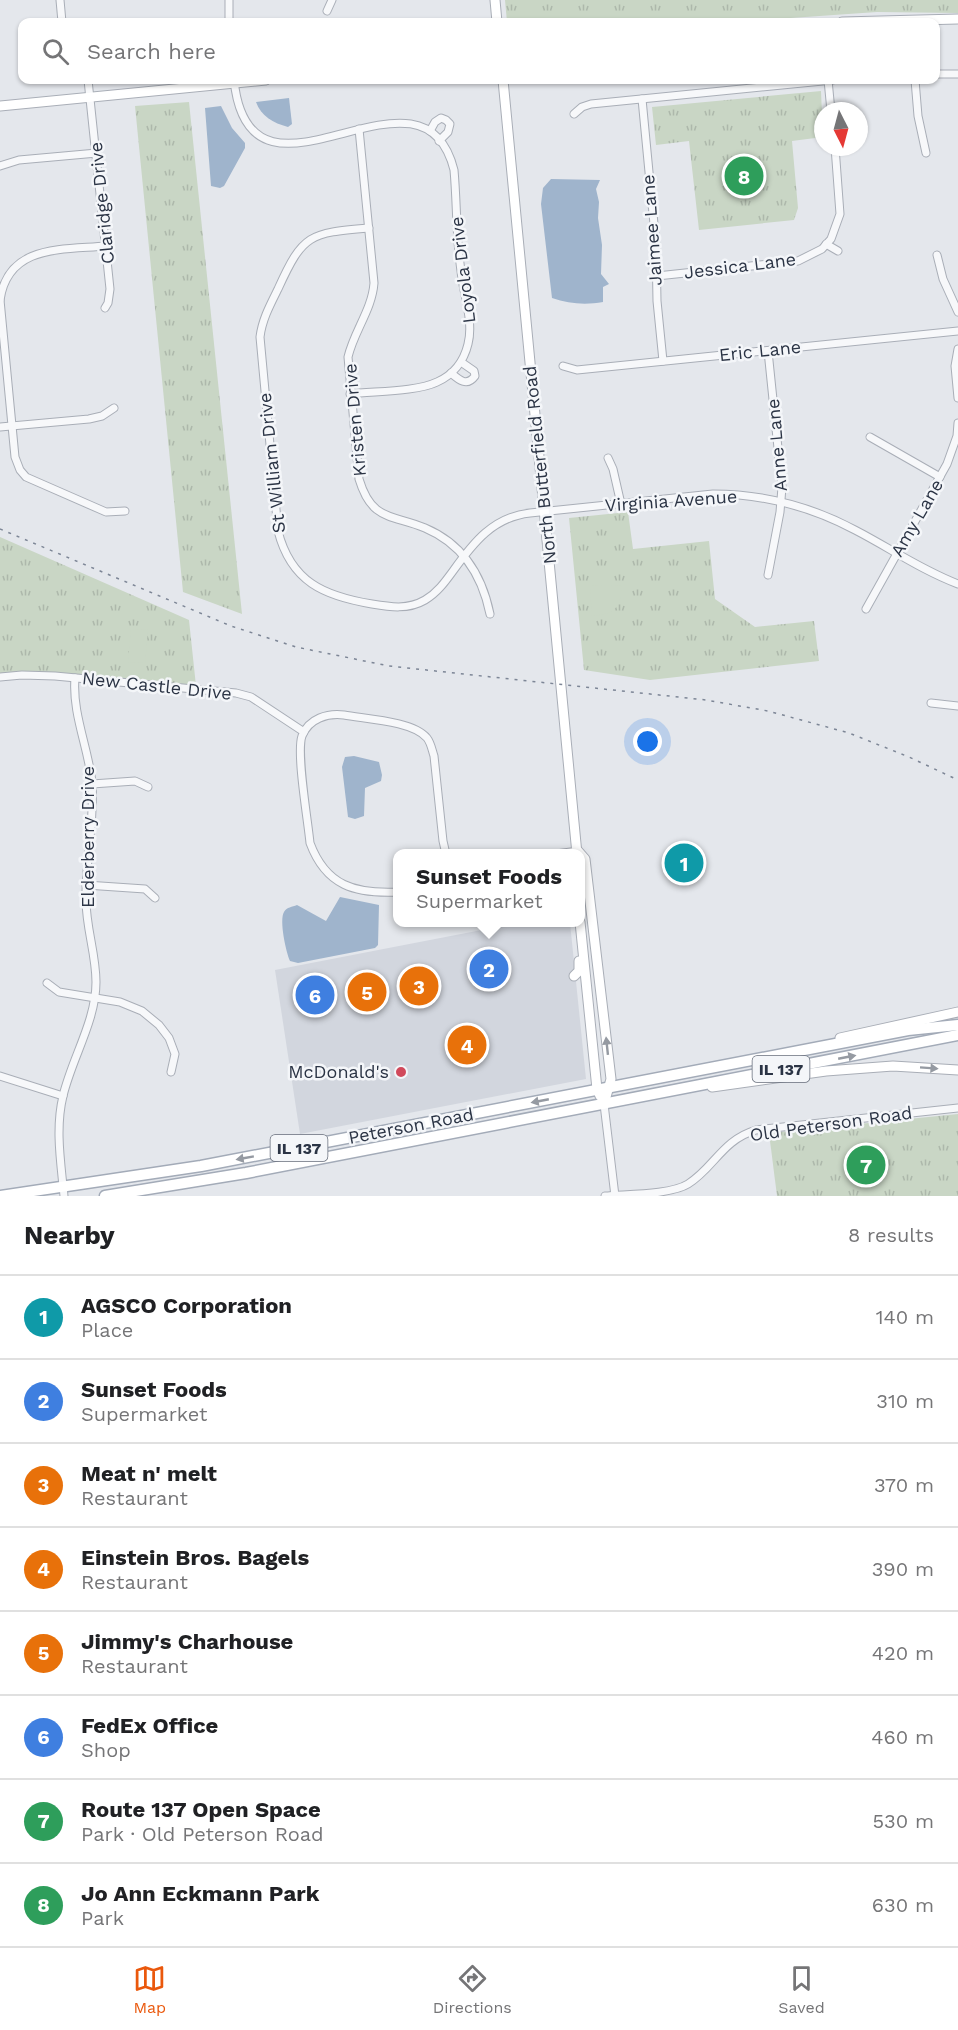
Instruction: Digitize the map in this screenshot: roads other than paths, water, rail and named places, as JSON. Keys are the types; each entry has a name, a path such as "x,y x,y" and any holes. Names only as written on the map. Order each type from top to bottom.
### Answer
{"main road":[{"path":"495,0 497,18"},
{"path":"940,19 958,19"},
{"path":"0,106 207,84"},
{"name":"North Butterfield Road","path":"502,84 578,849"},
{"name":"North Butterfield Road","path":"585,859 611,1079 604,1104"},
{"path":"574,976 579,970 579,927"},
{"name":"North Butterfield Road","path":"580,927 597,1089 604,1104"},
{"path":"586,981 597,959"},
{"name":"Peterson Road","path":"715,1067 958,1012"},
{"name":"Peterson Road","path":"0,1196 64,1192 908,1030 958,1025"},
{"name":"Peterson Road","path":"105,1196 246,1173 958,1035"},
{"name":"Peterson Road","path":"662,1093 826,1071 893,1066 958,1070"}],"street":[{"path":"60,0 62,18"},
{"path":"229,0 229,18"},
{"path":"327,11 332,0"},
{"path":"940,74 958,74"},
{"name":"Claridge Drive","path":"89,84 110,289 105,308"},
{"path":"234,84 236,98 243,117 266,139 277,143 297,144 359,129"},
{"path":"574,114 582,107 591,104 766,84"},
{"path":"828,84 830,102"},
{"path":"915,84 918,116 926,153"},
{"name":"Jaimee Lane","path":"642,99 656,244 657,302 663,362"},
{"name":"Loyola Drive","path":"350,394 419,387 438,382 461,362 468,344 470,328 458,241 451,155 435,135 416,124 399,122 359,129"},
{"name":"Kristen Drive","path":"359,129 373,292 348,357 359,479 366,498 382,515 434,532 451,543 464,556 480,579 490,614"},
{"path":"0,166 19,160 97,153"},
{"path":"836,156 840,214 831,239 826,244 838,251"},
{"name":"St William Drive","path":"369,228 323,234 309,240 299,248 292,258 261,327 261,360 278,531 293,565 310,583 351,601 393,608 416,605 426,600 445,583 478,538 506,518 544,511"},
{"name":"Jessica Lane","path":"657,276 798,261 814,254 826,244"},
{"path":"106,246 44,252 26,258 10,271 0,300 15,457 20,470 26,477 106,512 125,511"},
{"path":"937,255 943,279 958,312"},
{"name":"Eric Lane","path":"563,366 577,370 958,331"},
{"path":"958,349 955,366 958,398"},
{"name":"Anne Lane","path":"768,351 781,501 768,575"},
{"path":"451,373 462,381 467,383 471,381 474,371 461,362"},
{"path":"0,427 89,419 102,416 114,408"},
{"name":"Amy Lane","path":"866,609 940,477 952,450 958,423"},
{"path":"870,437 940,477"},
{"path":"608,458 621,504"},
{"name":"Virginia Avenue","path":"544,511 713,494 749,495 816,511 931,573 958,584"},
{"name":"New Castle Drive","path":"0,677 22,675 75,678 236,693 251,697 304,732"},
{"name":"Elderberry Drive","path":"63,1096 92,1010 96,971 87,918 86,885 92,784 87,748 75,703 75,678"},
{"path":"931,703 958,706"},
{"path":"393,892 351,888 323,870 315,857 310,843 300,749 304,732 316,720 333,714 413,727 419,731 431,744 434,756 444,849"},
{"path":"92,784 135,780 148,787"},
{"path":"86,885 144,890 155,898"},
{"path":"47,983 59,992 94,997 132,1006 142,1011 159,1025 169,1038 175,1054 171,1072"},
{"path":"0,1076 63,1096 58,1140 64,1192"},
{"name":"North Butterfield Road","path":"604,1104 615,1196"},
{"name":"Old Peterson Road","path":"605,1196 672,1190 688,1184 729,1143 756,1130 958,1108"}],"water":[{"path":"289,98 292,124 288,127 268,118 256,102"},
{"path":"221,106 232,128 245,143 245,148 224,186 220,188 211,186 205,108"},
{"path":"551,179 600,180 596,189 602,245 601,274 609,284 603,287 603,302 565,302 552,298 541,204 543,188"},
{"path":"354,756 379,762 382,775 381,781 365,788 364,816 355,819 348,817 342,767 345,757"},
{"path":"340,897 379,905 378,945 375,948 298,963 290,961 283,929 285,910 297,905 326,921"}],"railway":[{"path":"0,529 231,626 296,647 389,666 706,700 768,711 849,733 958,780"}],"place":[{"name":"Jo Ann Eckmann Park","path":"744,176"},
{"name":"AGSCO Corporation","path":"684,863"},
{"name":"Sunset Foods","path":"489,969"},
{"name":"Meat n' melt","path":"419,986"},
{"name":"Jimmy's Charhouse","path":"367,992"},
{"name":"FedEx Office","path":"315,995"},
{"name":"Einstein Bros. Bagels","path":"467,1045"},
{"name":"McDonald's","path":"401,1072"},
{"name":"Route 137 Open Space","path":"866,1165"}]}
